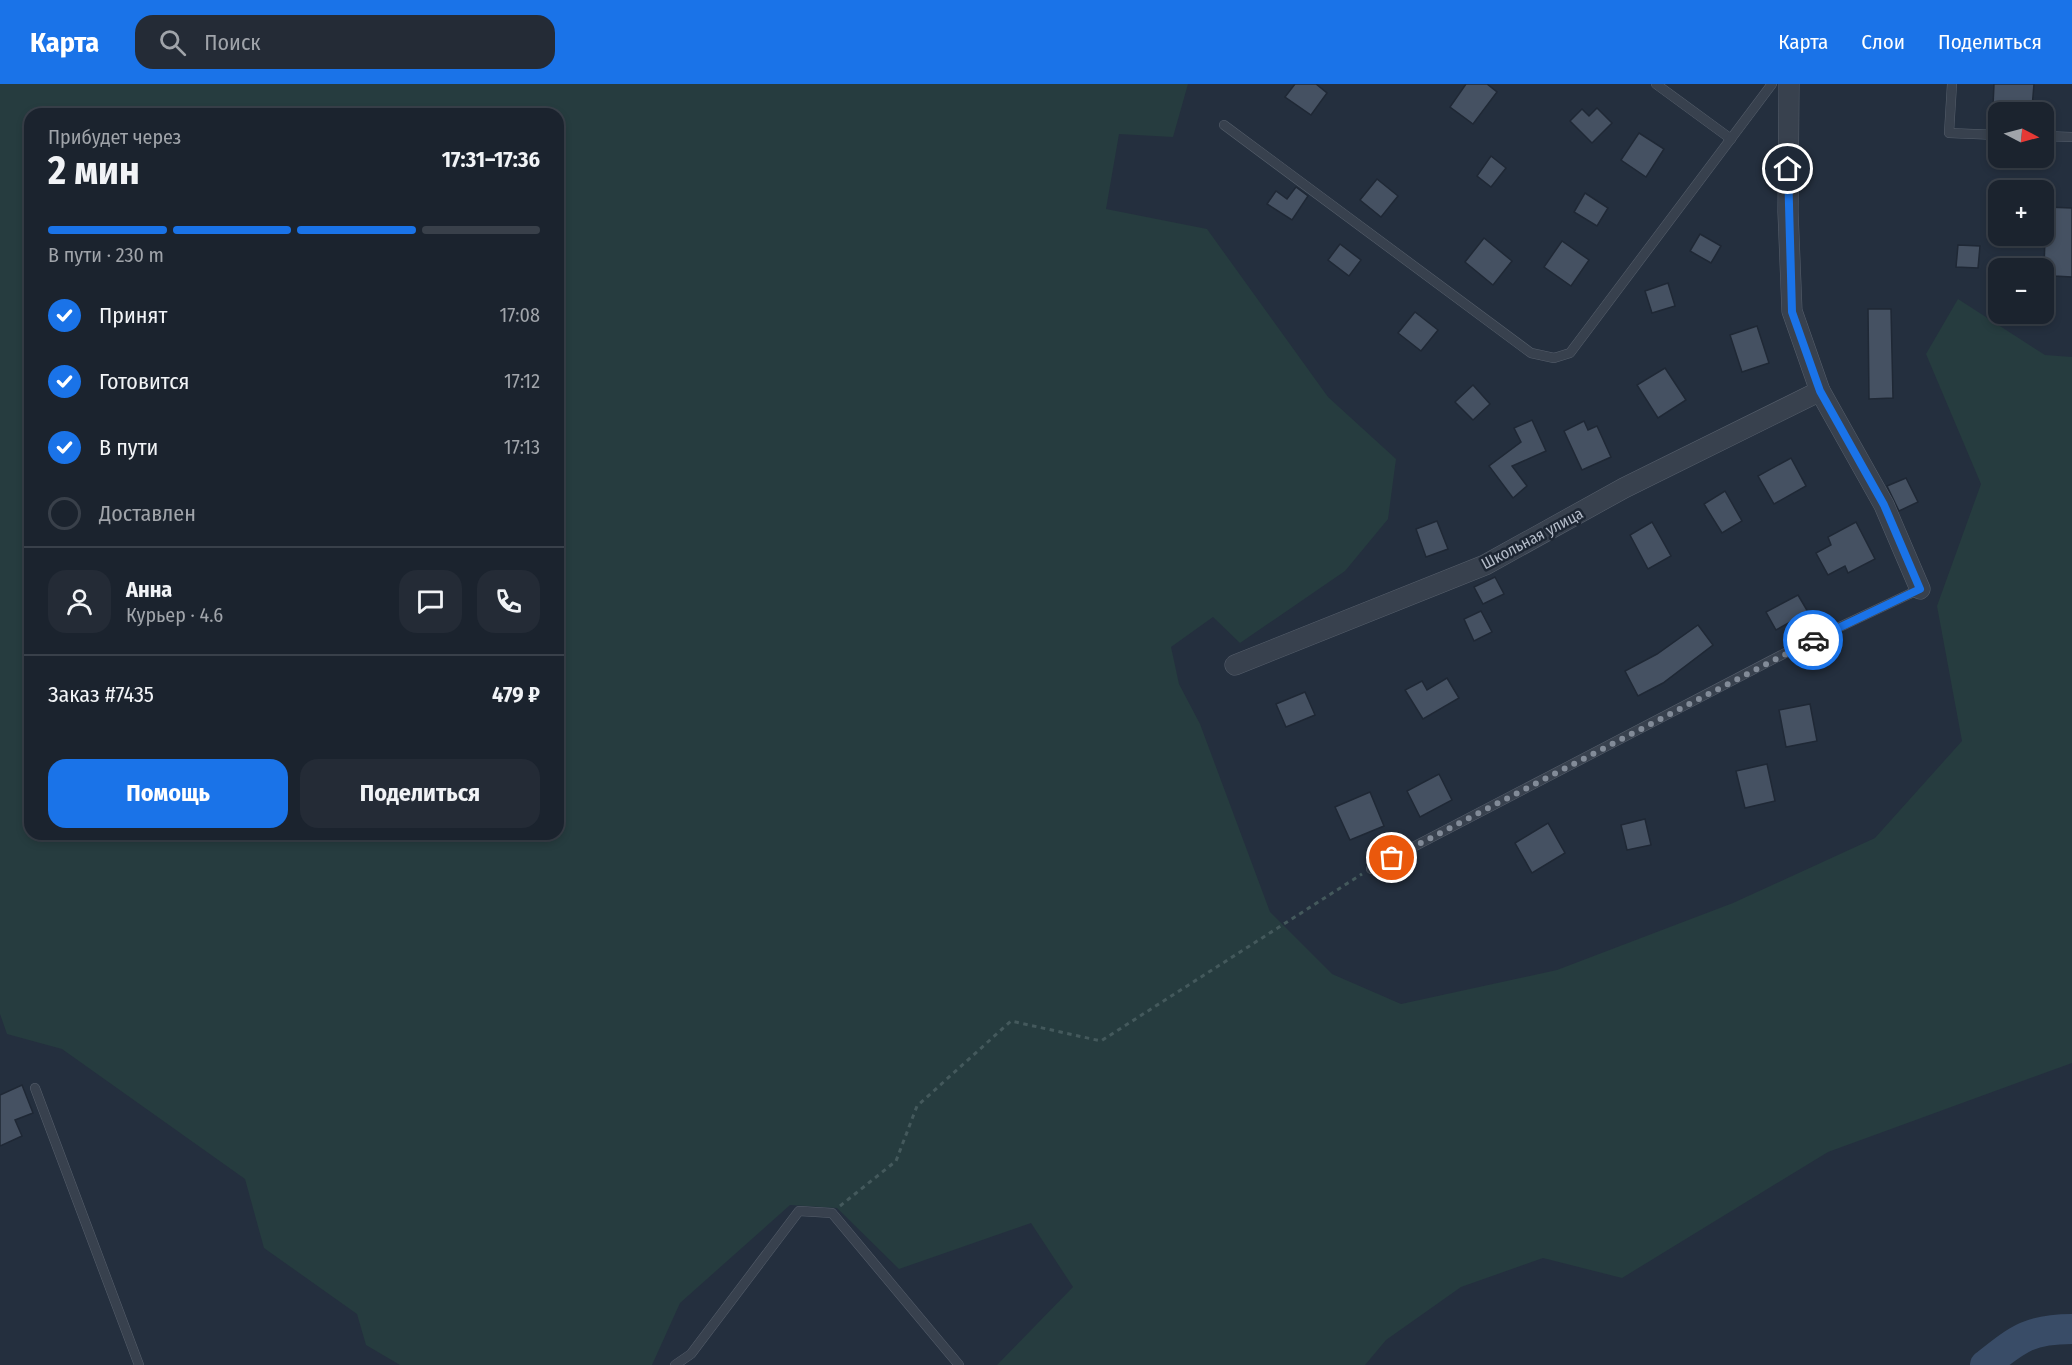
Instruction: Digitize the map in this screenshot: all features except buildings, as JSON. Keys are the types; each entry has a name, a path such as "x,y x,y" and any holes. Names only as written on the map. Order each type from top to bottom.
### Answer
{"street":[{"path":"1789,84 1788,212 1792,312 1820,391 1884,505 1920,589"},
{"name":"Школьная улица","path":"1235,665 1485,565 1624,488 1820,391"}],"lane":[{"path":"1656,84 1731,139"},
{"path":"1224,125 1531,353 1554,358 1570,352 1772,84"},
{"path":"1952,84 1949,133 1988,135"},
{"path":"2054,136 2072,137"},
{"path":"1371,868 1791,650 1920,589"},
{"path":"34,1088 139,1365"},
{"path":"675,1365 691,1354 799,1211 832,1213 959,1365"}],"path":[{"path":"832,1213 896,1161 917,1106 1011,1021 1101,1041 1371,868"}],"green space":[{"path":"0,84 1188,84 1173,137 1119,134 1106,209 1207,229 1328,397 1396,459 1388,519 1345,571 1240,643 1213,617 1171,647 1179,684 1200,724 1270,912 1332,974 1401,1004 1557,970 1733,903 1875,838 1962,741 1937,606 1981,484 1926,354 1958,299 1988,318 1988,324 1997,324 2045,355 2072,357 2072,1063 1828,1152 1622,1278 1543,1258 1461,1287 1386,1340 1365,1365 997,1365 1073,1287 1031,1223 899,1269 837,1208 790,1205 680,1303 652,1365 400,1365 366,1345 357,1314 264,1248 245,1179 62,1049 7,1034 0,1014"}],"waterway":[{"path":"1985,1365 2006,1348 2025,1337 2045,1331 2072,1329"}],"way so far":[{"path":"1392,858 1813,640"}],"route":[{"path":"1788,169 1792,312 1820,391 1884,505 1920,589 1813,640"}]}
